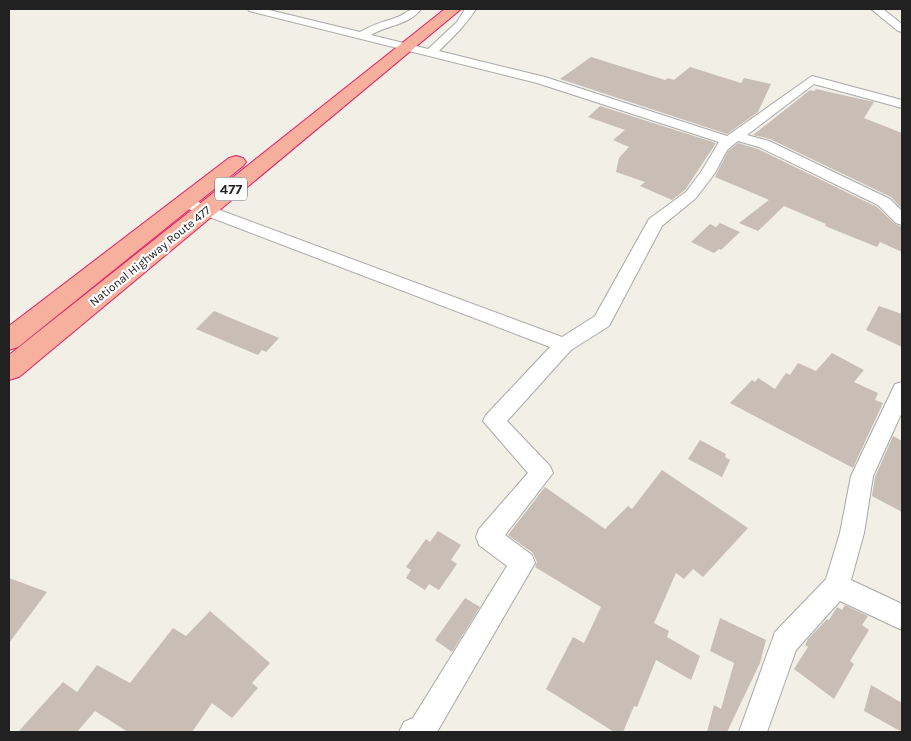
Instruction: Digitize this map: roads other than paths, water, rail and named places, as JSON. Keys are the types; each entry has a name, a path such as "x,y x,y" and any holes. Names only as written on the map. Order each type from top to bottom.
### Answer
{"highway":[{"name":"National Highway Route 477","path":"9,370 206,210 398,43 430,9"},
{"name":"National Highway Route 477","path":"9,340 184,202 398,43 454,9"}],"street":[{"path":"253,9 398,43 576,90 733,138 764,144 884,202 902,220"},
{"path":"363,35 379,26 401,20 416,9"},
{"path":"431,52 462,22 465,14 471,9"},
{"path":"876,9 902,29"},
{"path":"414,732 422,728 524,563 488,537 542,473 494,421 564,345 602,321 655,223 691,195 708,173 721,148 733,138 812,80 902,104"},
{"path":"184,202 564,345"},
{"path":"753,732 786,642 837,586 852,533 862,476 902,390"},
{"path":"837,586 902,617"}]}
